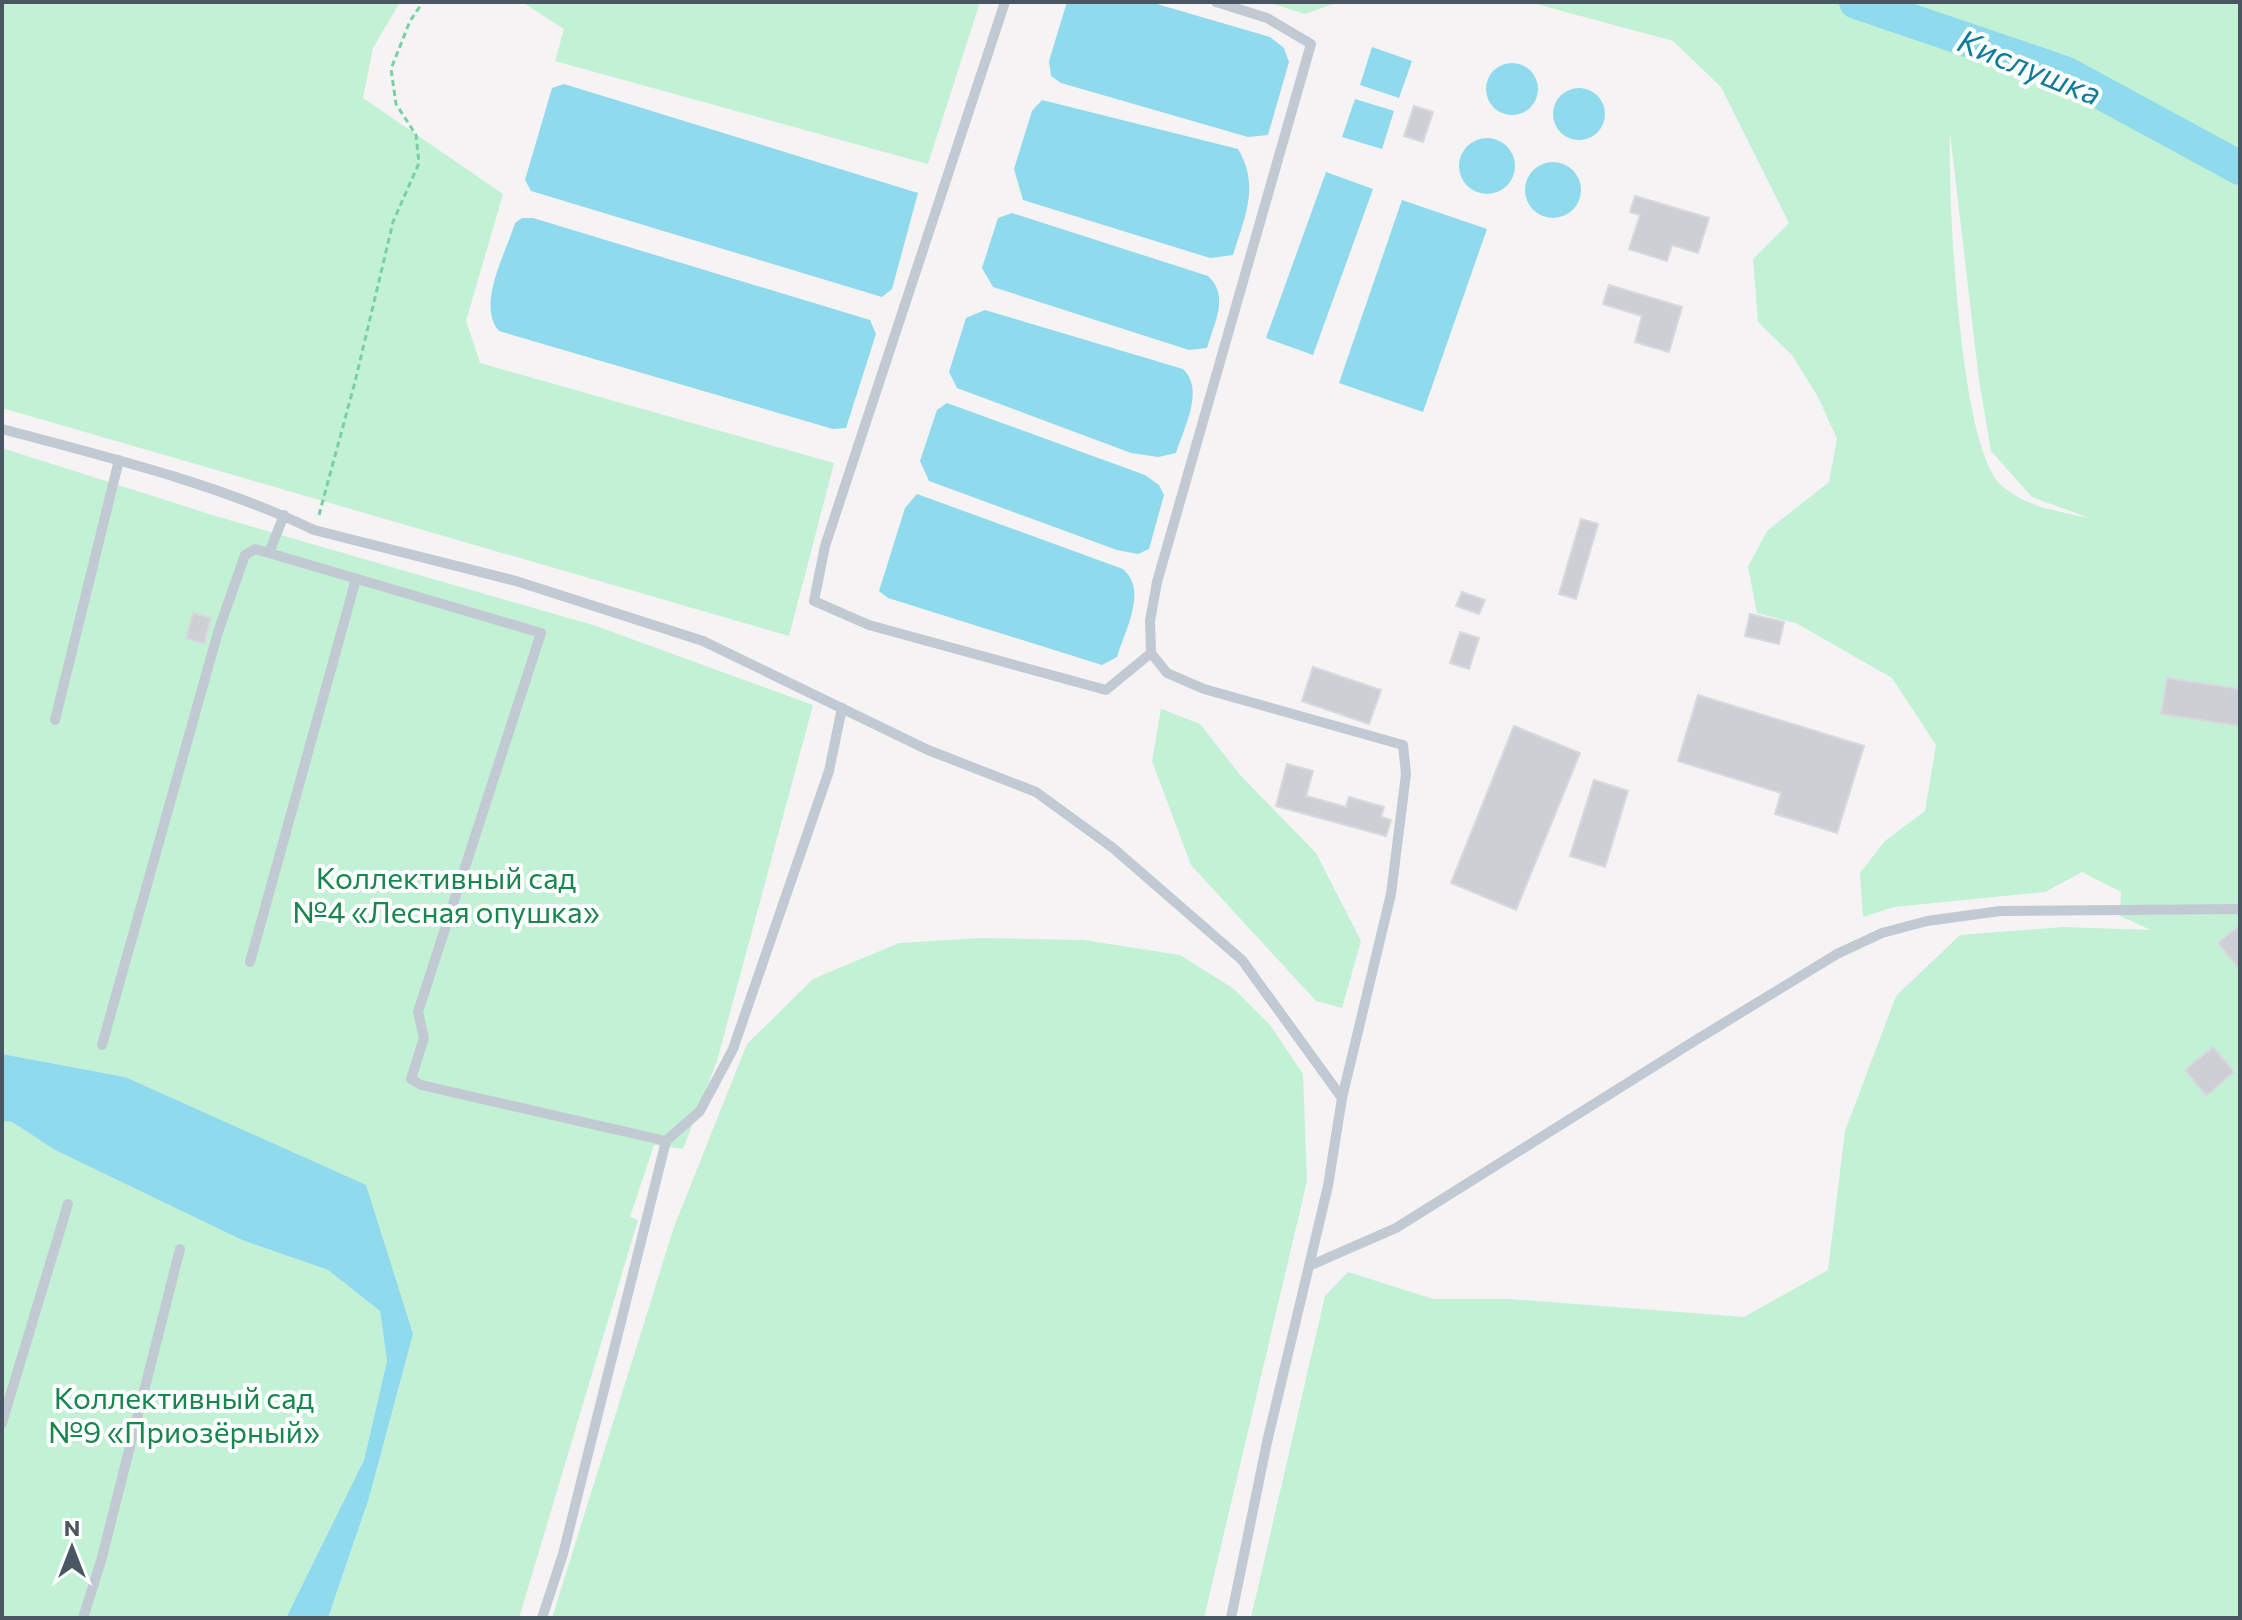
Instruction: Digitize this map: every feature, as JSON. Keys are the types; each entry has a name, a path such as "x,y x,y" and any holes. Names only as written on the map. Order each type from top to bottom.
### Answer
{"lane":[{"path":"1005,2 825,546 814,601 869,625 1106,690 1151,653"},
{"path":"1216,2 1267,18 1311,44 1157,582 1150,621 1151,653 1167,673 1204,689 1403,745 1406,774 1391,894 1342,1098 1328,1186 1231,1618"},
{"path":"2,429 119,460 284,515 314,530 516,581 703,641 928,750 1036,792 1113,848 1242,960 1342,1098"},
{"path":"55,720 119,460"},
{"path":"269,553 284,515"},
{"path":"102,1045 218,632 245,555 255,549 541,633 418,1012 424,1038 411,1079 421,1085 666,1141"},
{"path":"250,962 356,579"},
{"path":"542,1618 563,1554 666,1141 700,1111 733,1049 829,771 842,708"},
{"path":"1309,1266 1396,1228 1837,954 1882,933 1927,921 2000,911 2240,909"},
{"path":"2,1423 68,1204"},
{"path":"83,1618 101,1561 180,1249"}],"path":[{"path":"314,530 355,382 393,222 419,163 416,135 396,104 391,69 410,21 423,2"}],"green space":[{"path":"2,2 400,2 373,48 363,98 503,194 466,321 480,363 834,463 789,636 2,408"},
{"path":"522,2 980,2 928,164 555,61 564,29"},
{"path":"1267,2 1339,2 1305,14"},
{"path":"1529,2 2240,2 2240,1618 1251,1618 1325,1296 1348,1272 1433,1299 1510,1299 1744,1317 1828,1270 1845,1131 1896,996 1960,935 2063,927 2151,930 2120,916 2121,892 2082,872 2045,892 1894,907 1863,917 1860,873 1885,841 1925,811 1936,745 1892,678 1796,623 1757,613 1748,567 1767,531 1829,482 1837,439 1818,397 1792,355 1758,322 1753,259 1789,223 1721,87 1673,41","holes":["1950,133 1979,380 1991,451 2032,497 2089,518 2042,507 2020,498 2000,484 1986,460 1975,421 1959,317 1951,209"]},
{"name":"Коллективный сад №4 «Лесная опушка»","path":"2,448 222,518 596,626 813,705 717,1061 683,1149 654,1145 630,1217 638,1220 519,1618 328,1618 369,1498 413,1334 125,1077 2,1054"},
{"path":"1161,709 1200,724 1241,776 1316,853 1361,941 1342,1008 1316,1001 1191,865 1152,761"},
{"path":"982,938 1084,940 1180,955 1234,989 1270,1025 1303,1074 1307,1181 1204,1618 552,1618 674,1227 747,1044 813,979 899,943"},
{"name":"Коллективный сад №9 «Приозёрный»","path":"2,1121 12,1122 55,1150 242,1240 328,1270 380,1311 387,1361 364,1460 286,1618 2,1618"}],"water":[{"path":"1067,2 1150,2 1270,37 1284,48 1289,62 1268,135 1248,137 1061,83 1051,76 1049,61"},
{"path":"1372,47 1412,61 1399,98 1360,85"},
{"path":"1512,63 1530,71 1538,89 1530,107 1512,115 1494,107 1486,89 1494,71"},
{"path":"564,84 918,193 892,289 882,297 531,191 525,180 552,88"},
{"path":"1579,88 1597,96 1605,114 1597,132 1579,140 1561,132 1553,114 1561,96"},
{"path":"1355,99 1394,111 1382,149 1342,137"},
{"path":"1042,100 1238,149 1245,163 1249,189 1246,214 1233,255 1210,258 1023,200 1014,169 1032,111"},
{"path":"1487,138 1507,146 1515,166 1507,186 1487,194 1467,186 1459,166 1467,146"},
{"path":"1553,162 1573,170 1581,190 1573,210 1553,218 1533,210 1525,190 1533,170"},
{"path":"1326,172 1373,189 1313,355 1266,338"},
{"path":"1402,200 1487,229 1423,412 1339,383"},
{"path":"1012,213 1208,276 1215,284 1219,301 1207,348 1189,350 993,287 982,268 998,218"},
{"path":"522,218 533,218 870,320 876,334 846,428 833,429 499,331 491,307 495,278 515,223"},
{"path":"985,310 1183,369 1189,378 1193,398 1176,453 1158,457 1131,453 957,388 949,372 966,318"},
{"path":"947,403 1145,475 1159,485 1164,495 1149,549 1138,554 1117,550 929,481 920,461 937,410"},
{"path":"917,494 1123,569 1134,588 1134,599 1117,657 1102,665 888,598 879,591 905,508"},
{"path":"2,1054 125,1077 366,1185 413,1334 369,1498 328,1618 286,1618 364,1460 387,1361 380,1311 328,1270 242,1240 55,1150 12,1122 2,1121"}],"building":[{"path":"1414,106 1433,112 1423,142 1404,136"},
{"path":"1635,196 1709,218 1698,253 1672,245 1667,261 1629,249 1640,215 1630,212"},
{"path":"1609,285 1682,307 1669,352 1635,342 1642,316 1603,304"},
{"path":"1581,519 1598,524 1576,599 1559,594"},
{"path":"1462,592 1485,600 1479,614 1456,606"},
{"path":"193,613 211,618 204,644 186,638"},
{"path":"1750,614 1784,622 1779,644 1745,636"},
{"path":"1460,632 1479,638 1469,669 1450,663"},
{"path":"1313,667 1381,690 1369,724 1302,701"},
{"path":"2167,678 2240,689 2240,726 2161,714"},
{"path":"1698,695 1864,746 1837,833 1775,814 1781,793 1678,761"},
{"path":"1514,726 1580,753 1516,910 1451,883"},
{"path":"1287,764 1313,771 1306,796 1346,807 1349,797 1384,807 1381,817 1391,820 1386,836 1276,806"},
{"path":"1594,780 1628,791 1605,867 1570,856"},
{"path":"2240,925 2240,970 2218,943"},
{"path":"2213,1047 2234,1072 2206,1096 2185,1070"}],"waterway":[{"name":"Кислушка","path":"1856,2 2065,73 2240,168"}]}
